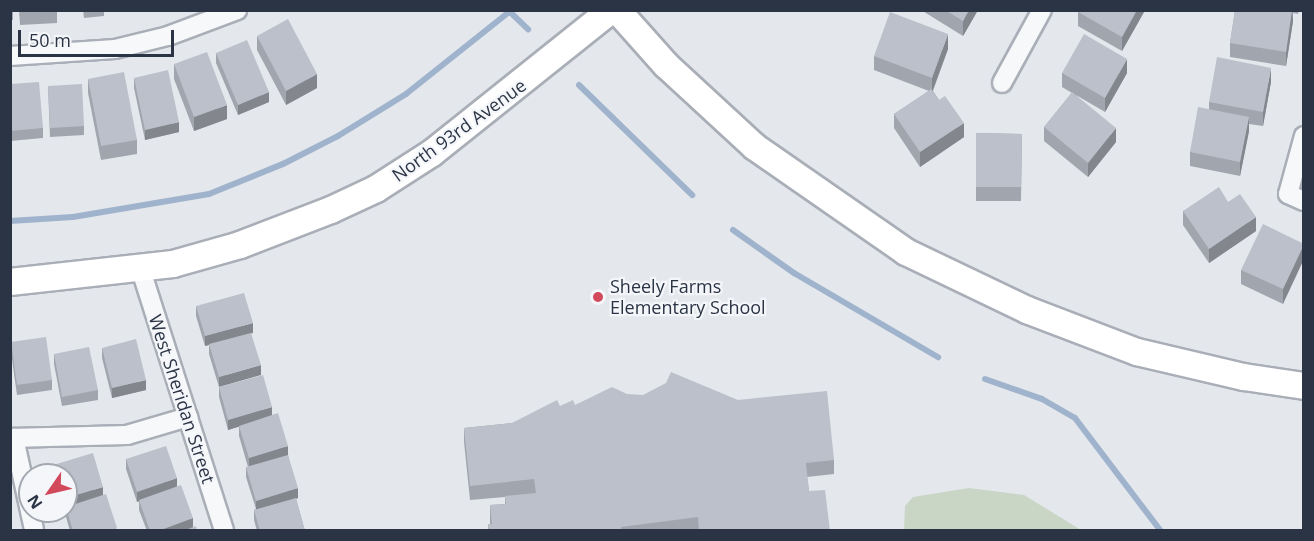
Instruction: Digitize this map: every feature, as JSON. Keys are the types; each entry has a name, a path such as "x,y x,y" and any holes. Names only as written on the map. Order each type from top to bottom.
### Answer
{"street":[{"path":"10,56 115,49 168,36 237,10"},
{"name":"North 93rd Avenue","path":"10,282 173,264 289,229 376,189 489,111 612,10"},
{"path":"617,10 666,65 755,147 906,252 1027,310 1137,352 1303,386"},
{"path":"1002,83 1042,10"},
{"path":"1296,197 1304,136"},
{"name":"West Sheridan Street","path":"140,267 224,531"},
{"path":"34,531 12,438 127,435 188,417"}],"green space":[{"path":"969,488 1024,495 1081,530 904,530 905,506 913,497"}],"building":[{"path":"945,10 969,10 963,21"},
{"path":"1078,10 1137,10 1122,37"},
{"path":"1235,10 1292,10 1286,52 1230,43"},
{"path":"890,12 948,34 932,78 874,56"},
{"path":"288,19 317,74 286,91 257,36"},
{"path":"1084,34 1127,59 1105,98 1062,73"},
{"path":"247,40 269,92 238,105 216,53"},
{"path":"207,52 227,105 194,117 174,64"},
{"path":"1217,57 1271,68 1263,112 1209,102"},
{"path":"168,70 179,122 145,130 134,78"},
{"path":"124,72 137,140 101,146 88,79"},
{"path":"39,82 43,128 10,131 10,84"},
{"path":"82,84 84,126 50,128 48,86"},
{"path":"931,89 939,100 945,96 964,123 920,152 894,114"},
{"path":"1072,92 1116,128 1088,163 1044,127"},
{"path":"1198,107 1249,117 1240,162 1190,152"},
{"path":"976,133 1022,134 1021,187 976,187"},
{"path":"1219,187 1228,202 1240,194 1256,217 1209,249 1183,211"},
{"path":"1263,224 1304,244 1283,289 1241,270"},
{"path":"244,293 253,323 205,336 196,306"},
{"path":"251,333 261,365 219,377 209,344"},
{"path":"46,337 52,380 17,385 11,342"},
{"path":"136,339 146,380 112,388 102,348"},
{"path":"89,347 98,390 62,397 54,354"},
{"path":"671,372 738,400 827,391 834,460 806,463 809,491 825,490 830,531 699,531 698,517 621,527 621,531 489,531 488,524 492,524 490,505 506,504 505,496 536,493 534,479 470,486 464,428 512,423 557,400 560,406 573,400 575,405 612,387 627,394 643,395 666,383"},
{"path":"263,375 272,407 228,420 219,387"},
{"path":"278,413 288,446 249,458 239,426"},
{"path":"166,446 177,478 137,492 126,459"},
{"path":"93,453 103,487 78,494 78,463 60,463"},
{"path":"288,455 298,488 256,501 246,467"},
{"path":"181,485 193,518 158,531 150,531 139,500"},
{"path":"106,494 117,528 110,531 73,531 71,523 78,523 78,503"},
{"path":"296,498 305,531 260,531 254,510"},
{"path":"196,526 197,531 183,531"}],"waterway":[{"path":"508,10 528,29"},
{"path":"10,221 73,217 209,194 283,164 338,136 406,94 509,12"},
{"path":"579,85 692,195"},
{"path":"733,230 794,273 938,357"},
{"path":"985,379 1042,399 1075,418 1160,530"}],"place":[{"name":"Sheely Farms Elementary School","path":"598,297"}]}
